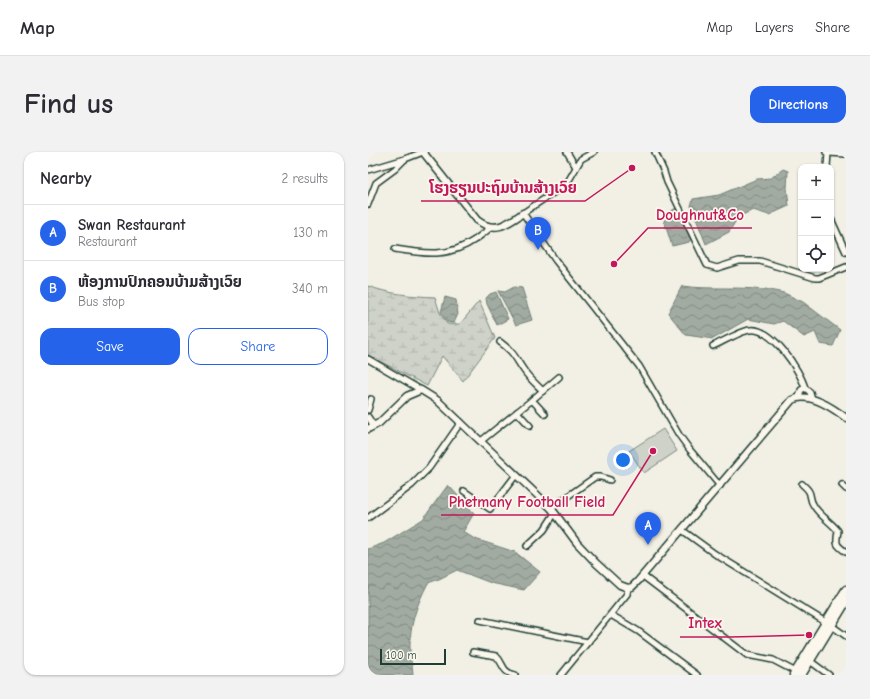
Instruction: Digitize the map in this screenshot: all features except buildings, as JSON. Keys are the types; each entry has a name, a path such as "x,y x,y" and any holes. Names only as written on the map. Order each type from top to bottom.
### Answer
{"main road":[{"path":"797,674 810,661 846,590"},
{"path":"797,674 829,624 846,601"}],"street":[{"path":"368,170 406,159 423,152 477,220 485,226 491,227 504,225 562,188 569,180 581,159 594,152"},
{"path":"567,152 576,167"},
{"path":"655,152 667,182 707,265 716,268 739,261 760,261 815,278 819,278 846,268"},
{"path":"827,164 827,153 846,154"},
{"path":"368,204 376,183 406,159"},
{"path":"523,213 556,261 636,362 679,435 720,486"},
{"path":"834,226 846,252"},
{"path":"395,249 423,254 442,254 464,248 491,227"},
{"path":"713,346 749,330 760,330 770,336 784,352 803,381 805,388 810,392 812,399"},
{"path":"500,342 511,350 526,373 543,391"},
{"path":"368,359 437,400 553,510 577,543 596,563 620,585 628,588 635,585 643,576 792,400 799,397 812,399 835,409 846,418"},
{"path":"480,441 543,391 558,377"},
{"path":"799,397 801,390 805,388"},
{"path":"368,417 371,427 380,423 407,396 420,390"},
{"path":"368,410 371,399"},
{"path":"532,400 545,414"},
{"path":"517,412 530,426"},
{"path":"368,518 418,480 429,468 461,422"},
{"path":"464,491 490,509 516,475"},
{"path":"527,546 544,530 553,510 594,477 601,477 610,480"},
{"path":"802,484 809,490 814,507 838,531 836,543 846,552"},
{"path":"682,530 716,554 846,636"},
{"path":"643,576 747,655 773,660 797,674"},
{"path":"561,675 611,615 627,594 628,588"},
{"path":"611,615 638,631 697,675"},
{"path":"480,620 588,642"},
{"path":"473,652 498,657 503,668 507,672 515,675"},
{"path":"810,661 829,675"}],"green space":[{"path":"368,286 401,294 435,297 440,313 447,324 460,324 479,301 495,338 463,381 442,356 427,386 368,355"},
{"path":"663,429 677,451 644,473 629,451"}],"water":[{"path":"783,169 788,171 787,188 789,206 769,215 753,210 738,217 729,232 706,244 691,206 693,199 719,195 757,179 771,178"},
{"path":"676,208 692,237 689,242 672,246 664,221 668,213"},
{"path":"682,286 702,288 765,289 784,293 803,302 840,330 833,346 820,344 815,332 804,337 783,321 774,324 748,319 713,339 686,335 668,313"},
{"path":"514,287 522,288 532,320 516,325 498,291 505,292"},
{"path":"496,292 508,319 497,325 487,304 486,298 490,294"},
{"path":"445,297 456,300 458,314 454,323 447,322 441,312"},
{"path":"448,485 474,513 463,532 475,539 515,552 540,572 524,590 491,583 457,570 428,583 420,600 412,625 410,658 413,675 368,675 368,549 384,543 423,519"}],"place":[{"name":"ໂຮງຮຽນປະຖົມບ້ານສ້າງເວົຍ","path":"632,168"},
{"name":"ຫ້ອງການປົກຄອນບ້າມສ້າງເວົຍ","path":"538,250"},
{"name":"Doughnut&Co","path":"614,264"},
{"name":"Phetmany Football Field","path":"653,451"},
{"name":"Swan Restaurant","path":"648,545"},
{"name":"Intex","path":"809,635"}]}
